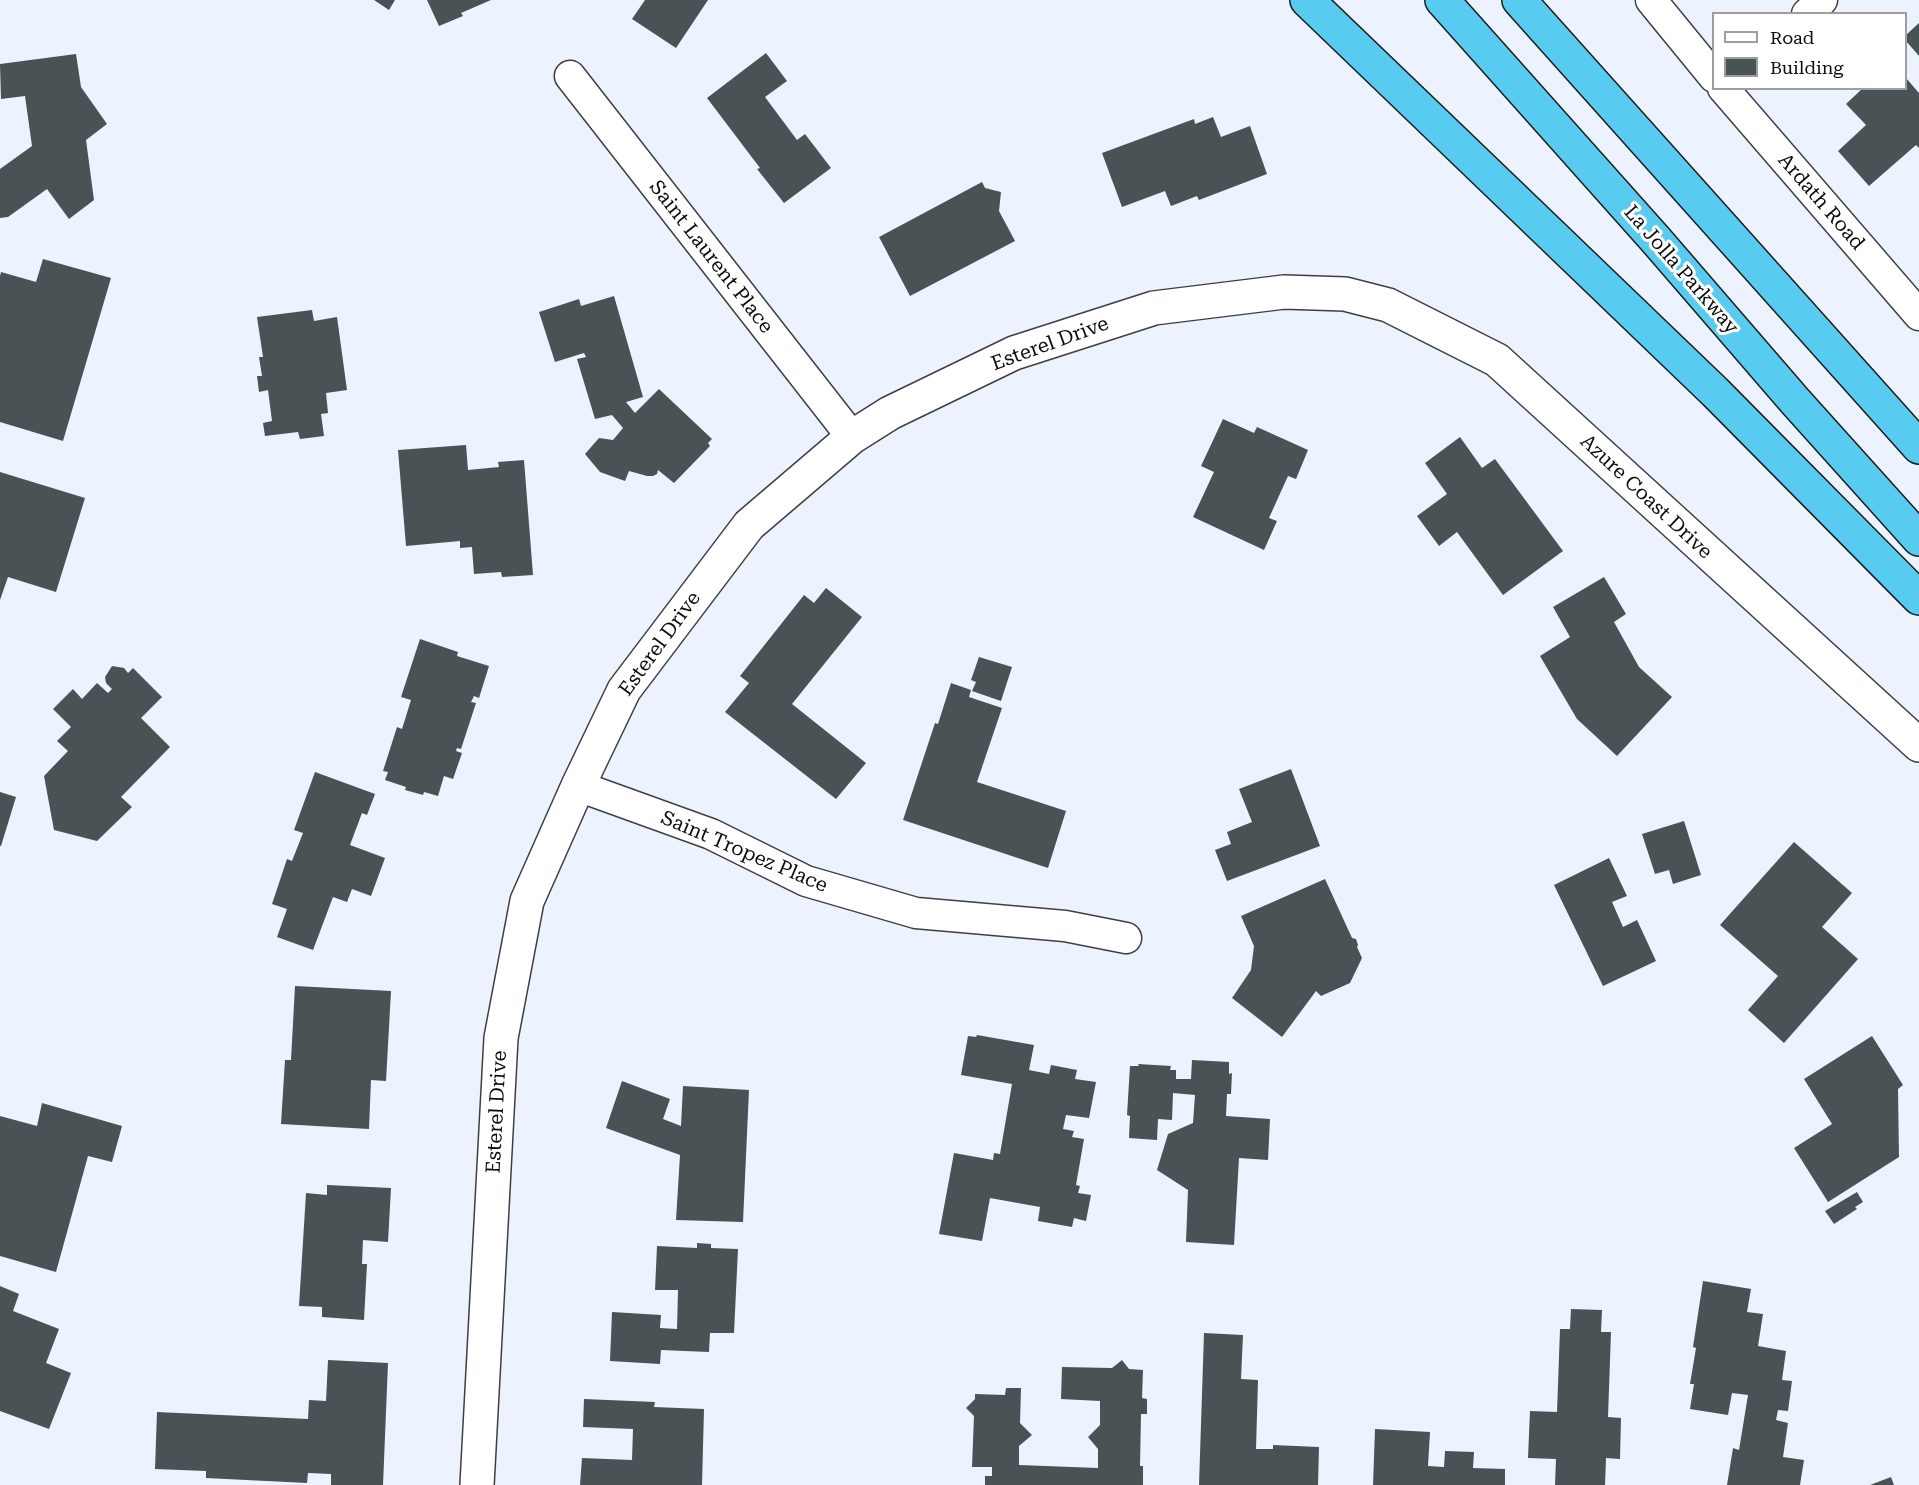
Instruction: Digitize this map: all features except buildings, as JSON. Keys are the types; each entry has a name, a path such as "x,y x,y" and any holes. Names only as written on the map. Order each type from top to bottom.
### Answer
{"highway":[{"path":"1307,0 1715,392 1919,598"},
{"name":"La Jolla Parkway","path":"1442,0 1664,249 1794,401 1919,539"},
{"path":"1519,0 1919,447"}],"street":[{"name":"Ardath Road","path":"1651,0 1712,74"},
{"path":"1809,12 1822,0"},
{"name":"Saint Laurent Place","path":"570,76 852,437"},
{"name":"Ardath Road","path":"1725,90 1919,315"},
{"name":"Esterel Drive","path":"477,1485 501,1038 527,901 624,690 749,525 852,437 890,412 1014,353 1154,308 1284,292 1345,294"},
{"name":"Azure Coast Drive","path":"1345,294 1388,305 1497,360 1919,746"},
{"name":"Saint Tropez Place","path":"578,786 711,834 806,881 916,913 1065,926 1126,938"}]}
